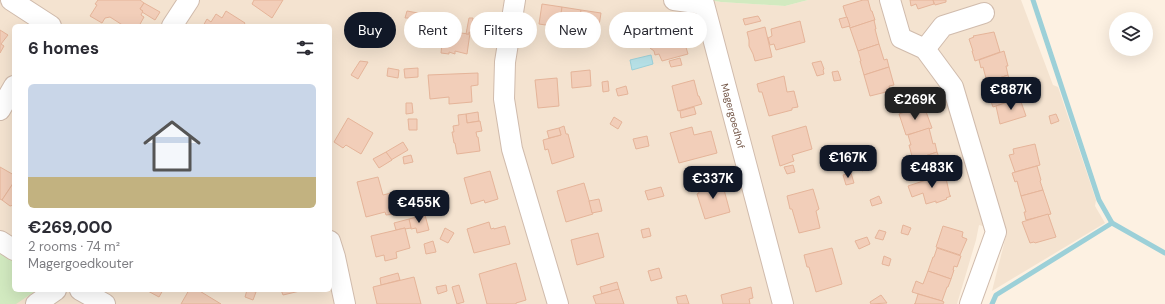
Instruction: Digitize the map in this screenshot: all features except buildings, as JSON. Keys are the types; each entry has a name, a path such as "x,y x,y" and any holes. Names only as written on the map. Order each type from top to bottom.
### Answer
{"street":[{"path":"11,0 47,24"},
{"path":"173,24 189,0"},
{"path":"515,0 505,62 504,99 512,149 558,304"},
{"name":"Magergoedhof","path":"674,0 704,4 784,304"},
{"path":"890,0 901,38 925,50 953,87 996,232 970,304"},
{"path":"925,50 943,26 984,13"},
{"path":"0,110 12,89"},
{"path":"0,241 12,249"},
{"path":"332,247 345,304"},
{"path":"36,304 53,292"},
{"path":"84,292 105,304"}],"shaded area":[{"path":"0,0 709,0 785,6 808,0 1021,0 1053,85 1058,87 1096,200 1095,206 1105,223 992,291 1007,232 979,225 957,304 0,304"}],"green space":[{"path":"709,0 808,0 785,6"},
{"path":"0,253 12,260 12,292 34,292 16,304 0,304"}],"water":[{"path":"651,55 653,64 632,70 630,60"}],"waterway":[{"path":"1033,0 1099,200 1112,223"},
{"path":"992,304 996,295 1112,223 1165,253"}]}
